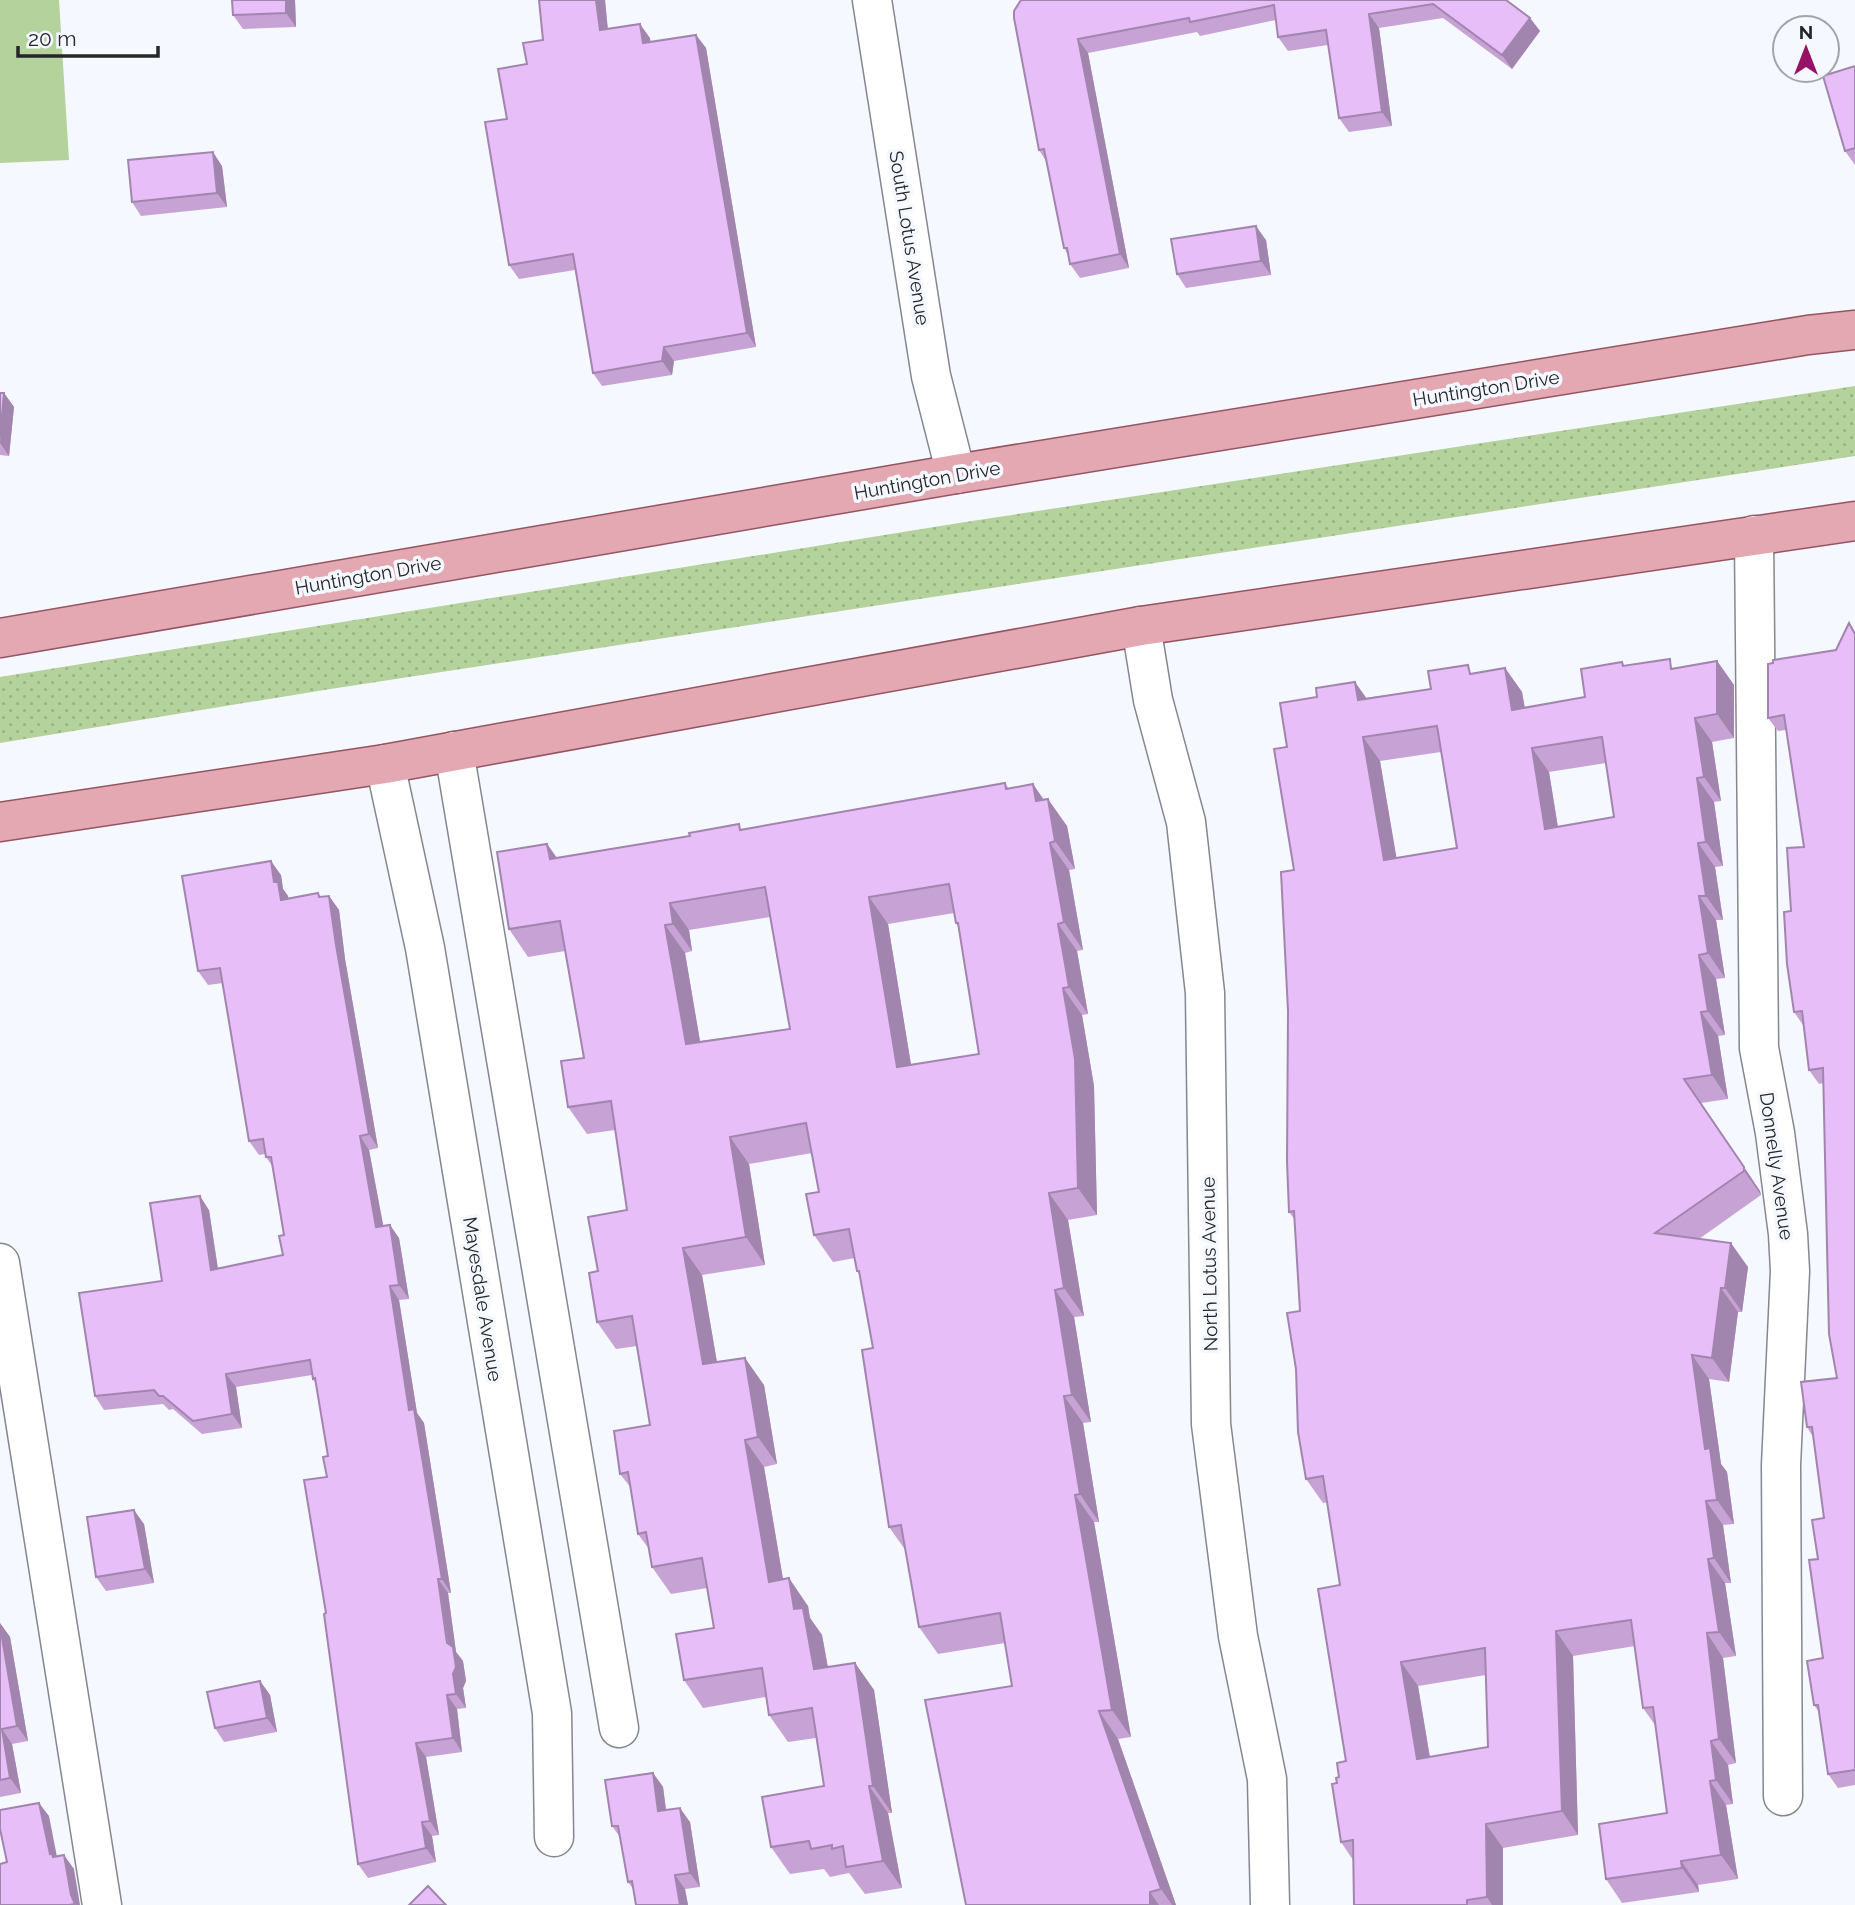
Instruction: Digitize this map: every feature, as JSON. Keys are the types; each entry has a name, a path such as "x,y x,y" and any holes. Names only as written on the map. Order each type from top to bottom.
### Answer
{"main road":[{"name":"Huntington Drive","path":"0,638 957,474 1808,335 1855,330"},
{"path":"0,822 385,764 1141,626 1855,521"}],"street":[{"name":"South Lotus Avenue","path":"872,0 932,376 957,474"},
{"name":"Donnelly Avenue","path":"1754,535 1759,1048 1775,1133 1790,1271 1781,1465 1783,1796"},
{"name":"North Lotus Avenue","path":"1141,626 1153,700 1186,822 1205,993 1211,1424 1238,1636 1267,1779 1270,1905"},
{"path":"454,751 619,1728"},
{"name":"Mayesdale Avenue","path":"385,764 425,948 552,1713 554,1837"},
{"path":"0,1263 102,1905"}],"green space":[{"path":"0,0 59,0 69,160 0,163"},
{"path":"1855,386 1855,456 324,690 0,743 0,677 959,523"}],"building":[{"path":"232,0 286,0 286,13 233,15"},
{"path":"539,0 596,0 600,30 640,24 643,43 696,35 747,333 664,347 662,361 593,373 573,254 509,265 485,122 507,119 498,69 527,64 523,43 543,40"},
{"path":"1021,0 1506,0 1530,18 1502,55 1433,4 1369,14 1382,112 1339,118 1326,30 1278,37 1274,5 1190,22 1189,18 1078,39 1120,254 1070,264 1067,248 1064,248 1044,149 1039,150 1014,18 1014,11"},
{"path":"1855,66 1855,148 1845,151 1825,84 1841,84 1841,70"},
{"path":"213,152 217,193 132,202 128,160"},
{"path":"1256,226 1261,261 1177,274 1171,239"},
{"path":"0,393 4,393 0,437"},
{"path":"1849,623 1855,634 1855,1770 1828,1774 1818,1705 1814,1705 1807,1661 1823,1658 1809,1560 1818,1559 1812,1520 1824,1518 1812,1427 1807,1427 1801,1382 1837,1378 1829,1334 1823,1068 1809,1070 1802,1011 1794,1012 1787,964 1784,912 1791,911 1787,848 1804,847 1784,715 1768,718 1768,664 1773,663 1773,660 1836,650"},
{"path":"1670,659 1671,669 1717,661 1717,714 1695,718 1704,777 1697,778 1706,842 1698,843 1706,896 1699,896 1708,953 1699,955 1708,1011 1701,1012 1712,1075 1684,1079 1744,1167 1744,1171 1655,1233 1731,1243 1725,1288 1721,1288 1712,1358 1692,1355 1705,1449 1710,1448 1717,1500 1706,1501 1714,1558 1708,1559 1719,1632 1707,1633 1719,1739 1711,1741 1716,1780 1710,1781 1721,1855 1681,1861 1682,1868 1606,1879 1599,1824 1667,1813 1653,1707 1643,1708 1631,1620 1556,1631 1562,1811 1486,1824 1487,1897 1467,1900 1467,1905 1354,1905 1353,1840 1341,1842 1332,1784 1337,1783 1336,1778 1339,1777 1337,1763 1346,1761 1318,1589 1340,1585 1323,1476 1306,1479 1298,1432 1296,1369 1287,1313 1300,1311 1294,1211 1289,1212 1288,1011 1281,872 1294,870 1274,749 1287,747 1280,703 1317,697 1316,688 1355,682 1358,700 1431,689 1428,671 1468,665 1470,674 1505,668 1512,710 1585,697 1581,669 1622,662 1623,666","holes":["1437,726 1457,848 1384,860 1363,737","1602,737 1614,817 1545,829 1532,748","1485,1648 1488,1747 1417,1759 1401,1662"]},
{"path":"1005,783 1006,789 1033,784 1036,801 1048,799 1055,841 1050,843 1064,922 1058,924 1069,987 1063,988 1075,1059 1078,1188 1049,1193 1064,1288 1055,1290 1072,1395 1064,1396 1080,1494 1075,1495 1112,1710 1099,1711 1161,1889 1150,1892 1150,1905 966,1905 925,1700 1012,1686 1000,1613 919,1627 901,1525 889,1527 862,1350 873,1348 859,1271 849,1229 814,1235 806,1194 819,1192 806,1123 730,1137 746,1237 683,1248 703,1364 745,1358 758,1437 745,1440 769,1582 789,1578 794,1609 803,1608 814,1669 855,1663 873,1786 869,1786 883,1861 846,1867 843,1846 811,1849 809,1841 771,1847 762,1797 824,1786 812,1708 769,1715 762,1668 684,1680 676,1634 714,1628 702,1558 652,1567 646,1532 638,1534 628,1472 620,1474 614,1431 650,1425 632,1316 597,1322 589,1273 598,1271 588,1217 627,1210 611,1101 568,1107 561,1061 584,1058 560,921 509,929 497,852 547,844 550,859 690,836 689,833 739,824 740,830","holes":["949,884 979,1054 897,1067 869,897","765,887 790,1029 686,1044 665,925 673,924 670,903"]},
{"path":"271,861 274,882 278,882 281,900 318,893 319,897 329,896 369,1134 360,1136 376,1227 390,1225 399,1285 390,1286 409,1410 414,1409 442,1579 438,1579 447,1643 453,1647 456,1667 453,1674 456,1694 447,1695 453,1738 416,1743 430,1821 422,1822 426,1848 358,1864 324,1614 326,1613 304,1480 327,1477 323,1457 328,1456 310,1360 226,1374 232,1414 193,1421 154,1390 95,1396 79,1293 162,1281 150,1203 200,1196 211,1270 283,1255 279,1236 284,1235 271,1157 266,1157 263,1139 249,1141 220,968 198,971 182,876"},
{"path":"134,1510 145,1569 96,1577 87,1517"},
{"path":"0,1626 17,1726 2,1729 10,1778 0,1780"},
{"path":"260,1681 267,1718 215,1728 207,1692"},
{"path":"653,1773 658,1811 680,1808 690,1873 675,1875 680,1905 636,1905 632,1881 628,1882 618,1826 612,1826 605,1780"},
{"path":"39,1803 50,1854 52,1853 53,1857 64,1855 75,1904 0,1905 0,1864 7,1862 0,1829 0,1810"},
{"path":"428,1886 446,1905 409,1905"}]}
